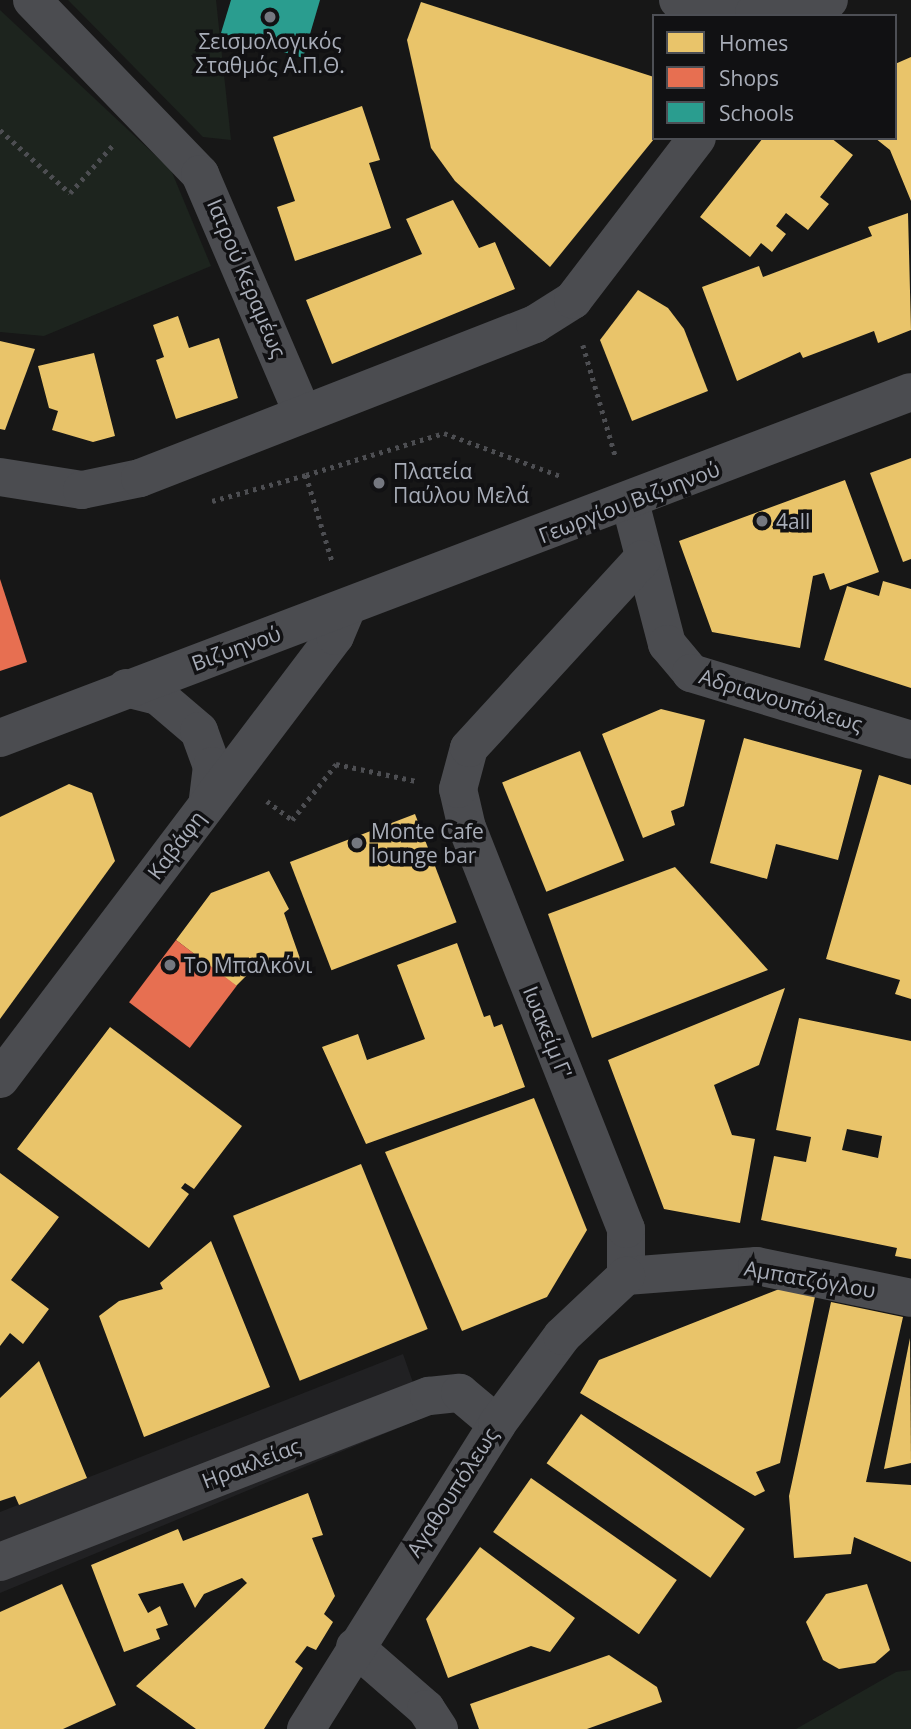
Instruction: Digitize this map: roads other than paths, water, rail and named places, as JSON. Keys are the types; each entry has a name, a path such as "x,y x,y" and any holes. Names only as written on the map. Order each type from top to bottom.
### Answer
{"street":[{"name":"Ιατρού Κεραμέως","path":"32,0 143,112 212,193 302,412"},
{"path":"678,0 754,14 829,0"},
{"path":"0,477 82,489 140,478 302,412 535,324 576,315 696,140"},
{"name":"Γεωργίου Βιζυηνού","path":"347,608 630,502 911,392"},
{"path":"630,502 642,559"},
{"name":"Αδριανουπόλεως","path":"642,559 667,644 691,673 911,740"},
{"name":"Ιωακείμ Γ'","path":"626,1276 626,1228 467,828 458,789 470,748 642,559"},
{"name":"Βιζυηνού","path":"126,688 347,608"},
{"name":"Καβάφη","path":"0,1079 335,636 347,608"},
{"path":"0,738 126,688 158,696 199,731 212,766 208,801"},
{"name":"Αμπατζόγλου","path":"626,1276 757,1266 911,1298"},
{"name":"Αγαθουπόλεως","path":"306,1729 497,1424 562,1336 626,1276"},
{"name":"Ηρακλείας","path":"0,1562 429,1396 460,1393 497,1424"},
{"path":"355,1647 426,1709 439,1729"}],"place":[{"name":"Σεισμολογικός Σταθμός Α.Π.Θ.","path":"270,17"},
{"name":"Πλατεία Παύλου Μελά","path":"379,483"},
{"name":"4all","path":"762,521"},
{"name":"Monte Cafe lounge bar","path":"357,843"},
{"name":"Το Μπαλκόνι","path":"170,965"}]}
